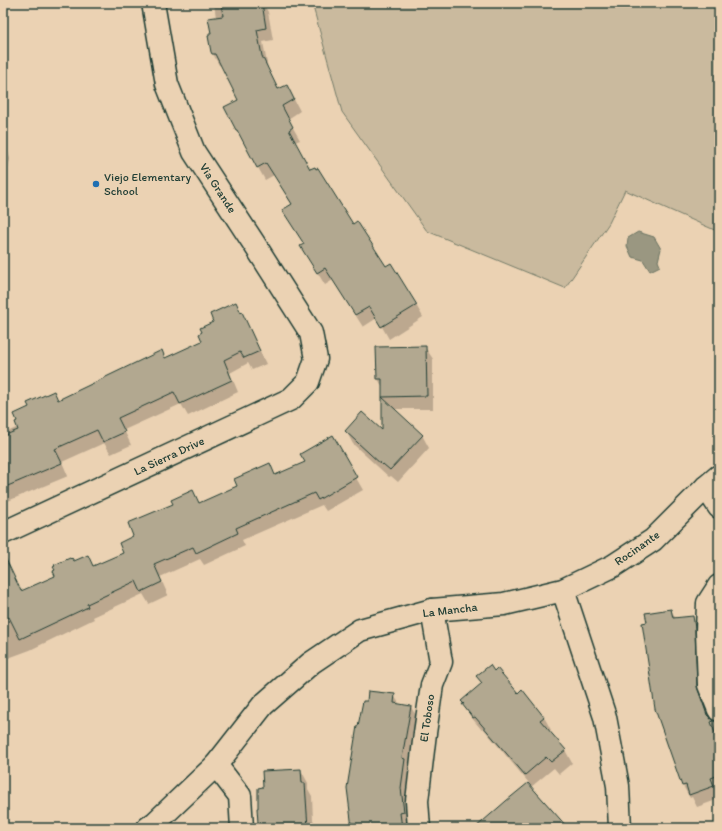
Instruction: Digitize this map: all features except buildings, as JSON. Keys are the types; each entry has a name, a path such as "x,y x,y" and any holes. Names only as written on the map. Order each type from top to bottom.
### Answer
{"street":[{"name":"Via Grande","path":"153,3 168,84 194,152 311,334 316,359"},
{"name":"La Sierra Drive","path":"3,533 291,399 308,382 316,359"},
{"path":"713,482 719,507"},
{"name":"Rocinante","path":"563,590 613,566 653,540 713,482"},
{"path":"719,586 708,604 713,632 709,685 719,710"},
{"path":"563,590 605,717 618,786 620,828"},
{"name":"La Mancha","path":"148,828 216,765 263,705 311,664 360,630 432,610 504,604 563,590"},
{"name":"El Toboso","path":"418,828 417,801 426,727 432,685 441,662 432,610"},
{"path":"216,765 240,796 242,828"}],"shaded area":[{"path":"312,3 719,3 719,232 625,190 609,223 565,288 427,231 342,112"},
{"path":"638,232 654,237 661,249 658,261 660,266 650,271 643,260 632,257 627,246 628,238"}],"place":[{"name":"Viejo Elementary School","path":"96,184"}]}
